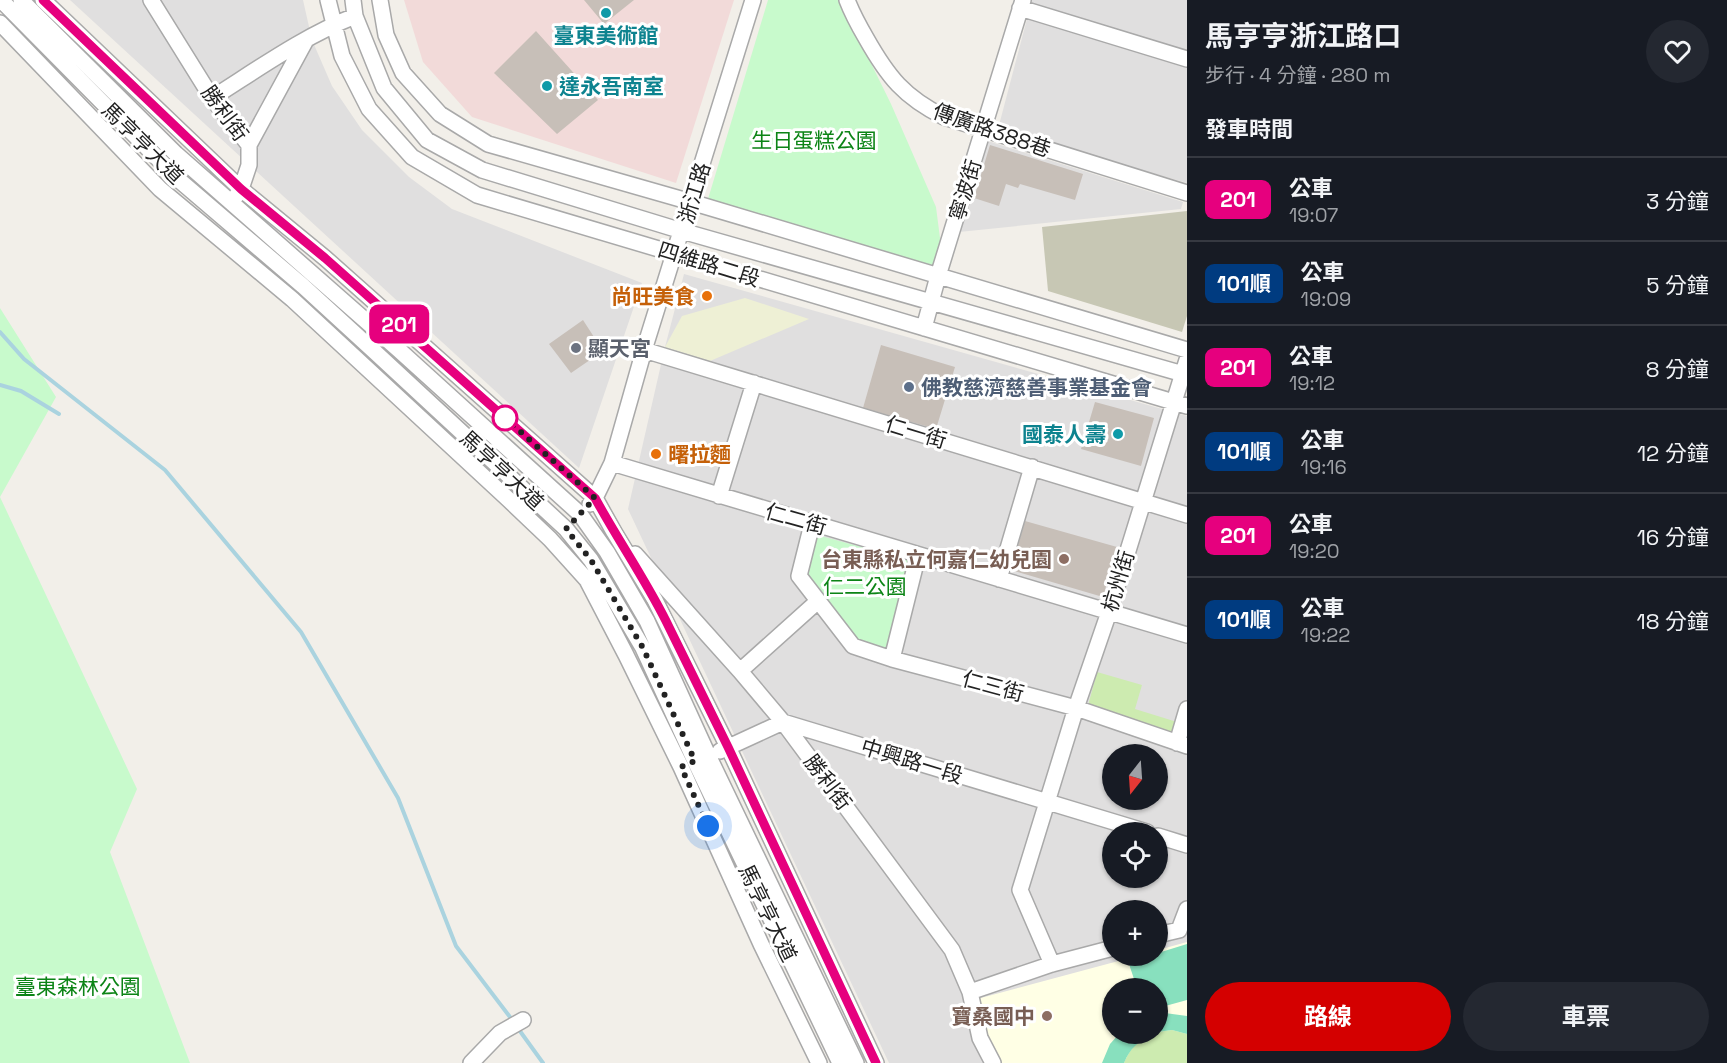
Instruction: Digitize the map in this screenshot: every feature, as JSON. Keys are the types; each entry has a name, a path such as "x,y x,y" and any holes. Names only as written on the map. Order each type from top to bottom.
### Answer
{"street":[{"name":"馬亨亨大道","path":"1,0 23,5 176,154 314,274 580,514 606,552 647,621 761,944 819,1063"},
{"name":"馬亨亨大道","path":"43,0 241,189 325,258 595,498 655,600 728,747 876,1063"},
{"name":"勝利街","path":"150,0 212,98 249,145 249,165 241,189 209,229"},
{"name":"四維路二段","path":"328,0 342,56 369,109 412,157 477,195 1181,404"},
{"path":"380,0 386,35 403,73 440,114 488,144 1187,350"},
{"name":"浙江路","path":"550,539 566,529 595,498 612,463 644,350 753,0"},
{"name":"傳廣路388巷","path":"847,0 850,10 881,65 898,86 930,110 945,117 1187,193"},
{"path":"1021,4 1187,59"},
{"name":"寧波街","path":"924,328 1021,4"},
{"name":"馬亨亨大道","path":"23,5 179,180 303,286 452,423 566,529 591,560 643,648 840,1063"},
{"path":"2,25 23,5"},
{"path":"212,98 334,24 354,8"},
{"name":"四維路二段","path":"354,8 384,88 427,140 482,170 682,231 931,302 1186,370"},
{"name":"馬亨亨大道","path":"2,25 160,189 292,299 550,539 587,580 626,655 695,761 856,1063"},
{"path":"249,145 306,40"},
{"path":"384,88 403,73"},
{"path":"412,157 427,140"},
{"path":"560,220 567,196"},
{"path":"314,274 325,258"},
{"path":"292,299 303,286"},
{"name":"仁一街","path":"644,350 1187,515"},
{"name":"杭州街","path":"1052,964 1020,890 1076,708 1110,612 1142,501 1181,404 1186,370"},
{"path":"719,496 754,383"},
{"path":"463,408 477,393"},
{"path":"441,437 452,423"},
{"name":"仁二街","path":"612,463 1187,635"},
{"path":"999,579 1032,467"},
{"name":"仁三街","path":"812,524 799,576 853,646 1076,708 1182,745"},
{"name":"勝利街","path":"614,532 783,722 952,950 970,992 980,1038 993,1063"},
{"path":"892,658 918,555"},
{"path":"740,671 818,601"},
{"path":"1182,745 1187,709"},
{"path":"695,761 783,722"},
{"name":"中興路一段","path":"783,722 1114,822"},
{"path":"1168,839 1187,845"},
{"path":"1168,933 1179,930 1187,909"},
{"path":"970,992 1052,964 1102,951"},
{"path":"471,1063 500,1033 523,1020"}],"shaded area":[{"path":"70,0 303,0 312,40 332,86 362,130 409,177 452,209 642,283 579,468"},
{"path":"404,0 734,0 676,183 472,117 423,62"},
{"path":"1032,0 1187,0 1187,183 998,129"},
{"path":"988,141 1183,202 1181,209 959,232"},
{"path":"1187,211 1187,316 1182,332 1048,291 1042,227"},
{"path":"684,274 1187,416 1187,1063 889,1063 628,509"},
{"path":"745,298 809,319 710,361 665,347 682,316"},
{"name":"寶桑國中","path":"1187,942 1187,1063 997,1063 989,1048 977,999 1102,965 1168,966 1168,947"}],"green space":[{"name":"生日蛋糕公園","path":"768,0 840,0 891,104 936,207 944,269 708,199"},
{"path":"0,308 56,397 0,497"},
{"name":"臺東森林公園","path":"0,497 137,789 110,852 190,1063 0,1063"},
{"name":"仁二公園","path":"817,535 910,560 889,651 856,640 807,572"},
{"path":"1097,672 1142,685 1135,709 1177,722 1173,738 1086,713"},
{"path":"1187,944 1187,1000 1168,1005 1168,978 1134,978 1130,966 1168,966 1168,950"},
{"path":"1168,1013 1187,1016 1187,1034 1168,1031"},
{"path":"1168,1031 1187,1034 1187,1063 1124,1063 1137,1044 1168,1044"},
{"path":"1110,1044 1137,1044 1124,1063 1102,1063"}],"building":[{"name":"臺東美術館","path":"584,0 634,0 604,24"},
{"name":"達永吾南室","path":"536,31 598,100 557,134 494,73"},
{"path":"990,145 1083,174 1075,200 1020,184 1018,188 1006,184 999,206 974,198"},
{"name":"顯天宮","path":"583,320 603,351 571,373 549,344"},
{"name":"佛教慈濟慈善事業基金會","path":"881,345 955,367 936,429 863,408"},
{"name":"國泰人壽","path":"1095,402 1154,418 1141,466 1081,449"},
{"name":"台東縣私立何嘉仁幼兒園","path":"1025,521 1117,547 1103,597 1011,570"}],"waterway":[{"path":"0,332 24,359 165,470 301,632 398,798 456,946 513,1021"},
{"path":"0,385 21,391 59,414"},
{"path":"517,1027 543,1063"}],"bus line":[{"name":"201","path":"43,0 241,189 325,258 595,498 666,621 728,747 876,1063"}],"place":[{"name":"臺東美術館","path":"606,13"},
{"name":"達永吾南室","path":"547,86"},
{"name":"尚旺美食","path":"707,296"},
{"name":"顯天宮","path":"576,348"},
{"name":"佛教慈濟慈善事業基金會","path":"909,387"},
{"name":"國泰人壽","path":"1118,434"},
{"name":"曙拉麵","path":"656,454"},
{"name":"台東縣私立何嘉仁幼兒園","path":"1064,559"},
{"name":"寶桑國中","path":"1047,1016"}],"route":[{"path":"505,418 595,498 566,529 591,560 643,648 695,761 681,767 708,826"}]}
